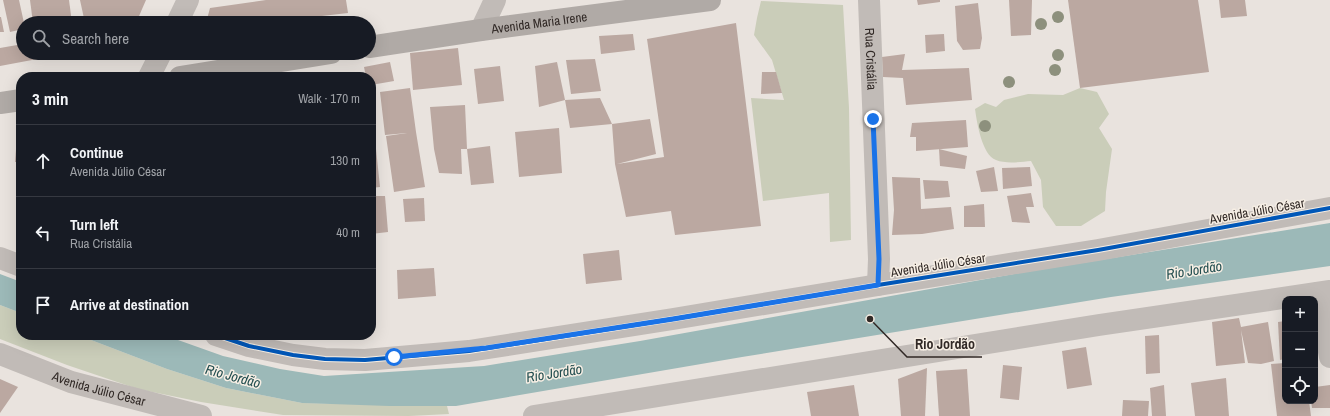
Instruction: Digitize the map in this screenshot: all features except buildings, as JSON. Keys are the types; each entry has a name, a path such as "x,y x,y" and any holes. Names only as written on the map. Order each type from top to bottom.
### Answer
{"main road":[{"name":"Avenida Maria Irene","path":"376,46 481,30 710,0"},
{"path":"211,72 287,60"},
{"path":"0,103 16,101"}],"street":[{"path":"180,16 188,0"},
{"path":"481,30 495,0"},
{"name":"Rua Cristália","path":"869,0 879,259 878,285"},
{"path":"152,72 158,60"},
{"name":"Avenida Júlio César","path":"231,340 249,346 292,355 325,359 365,360 480,349 1098,250 1330,208"},
{"path":"0,258 16,264"},
{"path":"534,416 1104,324 1324,292 1330,357"},
{"name":"Avenida Júlio César","path":"0,354 72,382 188,415"}],"green space":[{"path":"761,1 843,5 849,108 851,240 830,242 829,193 763,201 751,98 784,100 772,60 754,35"},
{"path":"1080,88 1097,92 1109,114 1099,128 1112,149 1105,211 1081,226 1056,226 1043,207 1041,180 1031,161 1004,162 991,157 987,152 981,138 975,109 985,103 996,107 1004,100 1028,94 1063,95"},
{"path":"0,305 16,311 16,340 91,340 167,369 226,388 302,403 447,406 449,414 409,416 283,415 201,402 138,389 67,365 0,339"}],"water":[{"name":"Rio Jordão","path":"1330,223 1330,266 1111,297 742,357 456,406 389,406 302,403 226,388 167,369 91,340 178,340 223,356 280,369 324,376 484,366 640,341 1019,273"},
{"path":"0,274 16,280 16,311 0,305"}],"cycle path":[{"path":"231,340 249,346 293,355 325,359 365,360 469,351 1098,250 1330,208"}],"place":[{"name":"Rio Jordão","path":"870,319"}],"route":[{"path":"394,357 486,348 878,285 879,259 873,119"}]}
